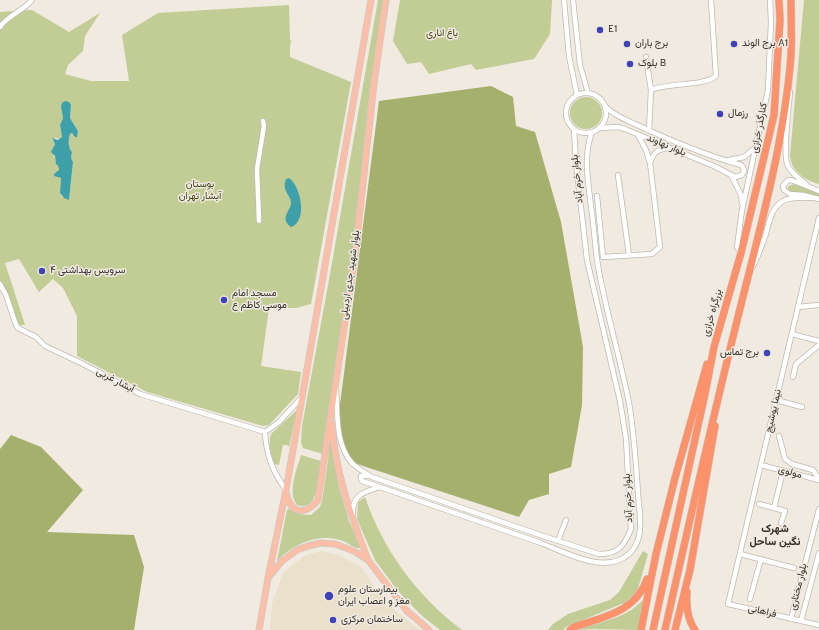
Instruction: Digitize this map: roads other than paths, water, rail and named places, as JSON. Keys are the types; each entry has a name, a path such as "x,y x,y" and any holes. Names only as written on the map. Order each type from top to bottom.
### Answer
{"highway":[{"name":"بزرگراه خرازی","path":"653,630 714,347 741,253 774,115 780,20 778,0"},
{"path":"665,630 714,411 776,154 783,117 791,55 791,0"},
{"path":"641,630 656,554 675,478 705,369 714,347"},
{"path":"675,630 690,570 716,428 714,411"},
{"path":"570,630 574,627 622,610 632,602 644,587 656,554"},
{"path":"690,570 687,608 689,618 695,630"}],"main road":[{"path":"259,630 286,490 371,0"},
{"name":"بلوار شهید جدی اردبیلی","path":"286,490 290,505 298,510 306,510 313,506 318,500 355,256 374,83 386,0"},
{"path":"331,410 333,440 338,470 355,526 368,560 406,610 429,630"},
{"path":"268,578 282,561 297,550 321,543 336,544 368,560"}],"street":[{"path":"0,27 3,23 28,5 32,0"},
{"path":"564,0 569,56 577,95"},
{"path":"573,0 580,65 588,93"},
{"path":"651,90 715,78 711,0"},
{"name":"کنارگذر خرازی","path":"741,253 737,247 742,210 768,90 771,22 770,0"},
{"path":"791,55 792,75 785,150 786,161 793,172 807,186"},
{"path":"646,57 651,90 649,130"},
{"path":"588,93 598,97 604,105 605,117 599,128 592,132 579,132 569,124 566,111 568,104 572,99 577,95 588,93"},
{"name":"بلوار نهاوند","path":"599,128 618,127 716,167 735,177 742,175 744,171 741,165 718,158 649,130 622,118 608,110 604,105"},
{"path":"259,221 257,169 264,121"},
{"name":"بلوار خرم آباد","path":"574,128 575,156 587,260 620,401 626,439 631,529 626,542 619,549 607,554 599,554 372,477 364,475 361,476 361,480 541,542 586,560 602,564 617,561 630,552 635,546 640,529 634,434 629,403 597,258 586,160 588,142 592,132"},
{"path":"597,258 652,254 660,247 650,163 646,150 637,134"},
{"path":"718,158 732,160 744,157 756,147"},
{"path":"650,163 653,154 668,148"},
{"path":"618,175 629,255"},
{"path":"731,175 741,195 742,210"},
{"path":"817,198 788,193 783,188 784,184 789,180 819,191"},
{"path":"597,196 603,257"},
{"path":"747,278 758,255 770,217 776,207 784,200 795,198 817,198"},
{"name":"نیما یوشیج","path":"728,604 819,218"},
{"path":"593,223 600,222"},
{"name":"آبشار غربی","path":"0,284 6,295 18,328 36,337 45,346 140,394 265,432"},
{"path":"798,307 819,305"},
{"path":"792,334 819,341"},
{"path":"793,377 796,364 819,345"},
{"path":"806,355 819,350"},
{"name":"بلوار خرم آباد","path":"336,384 341,445 351,462 372,477"},
{"path":"286,490 270,464 265,432 279,422 302,398"},
{"path":"776,400 802,407"},
{"path":"778,436 785,459 792,464 813,470 819,480"},
{"name":"مولوی","path":"761,465 819,480"},
{"path":"774,508 783,471"},
{"path":"355,526 353,508 354,502 358,496 380,487"},
{"path":"760,504 785,511 782,523"},
{"name":"بلوار مختاری","path":"791,619 819,509"},
{"path":"558,541 566,520"},
{"path":"541,542 543,536"},
{"name":"بلوار مختاری","path":"801,621 819,553"},
{"path":"740,554 794,568"},
{"path":"750,599 761,559"},
{"name":"فراهانی","path":"728,604 819,625"}],"water":[{"path":"65,101 69,102 71,105 70,118 78,131 77,137 75,137 72,133 70,134 69,139 69,146 72,152 71,158 73,162 69,200 64,198 60,193 61,178 54,176 54,174 59,170 56,164 55,156 51,152 55,144 52,138 58,140 62,137 60,125 63,118 61,106"},
{"path":"289,178 297,188 301,204 300,218 296,224 291,227 286,221 286,216 291,204 285,187 286,179"}],"place":[{"name":"E1","path":"600,30"},
{"name":"برج باران","path":"627,44"},
{"name":"برج الوند A1","path":"734,44"},
{"name":"بلوک B","path":"630,64"},
{"name":"رزمال","path":"720,114"},
{"name":"سرویس بهداشتی ۴","path":"42,271"},
{"name":"مسجد امام موسی کاظم ع","path":"224,300"},
{"name":"برج تماس","path":"767,353"},
{"name":"بیمارستان علوم مغز و اعصاب ایران","path":"329,596"},
{"name":"ساختمان مرکزی","path":"333,620"}],"district":[{"name":"شهرک نگین ساحل","path":"775,536"}],"park label":[{"name":"باغ اناری","path":"442,34"},
{"name":"بوستان آبشار تهران","path":"200,190"}]}
